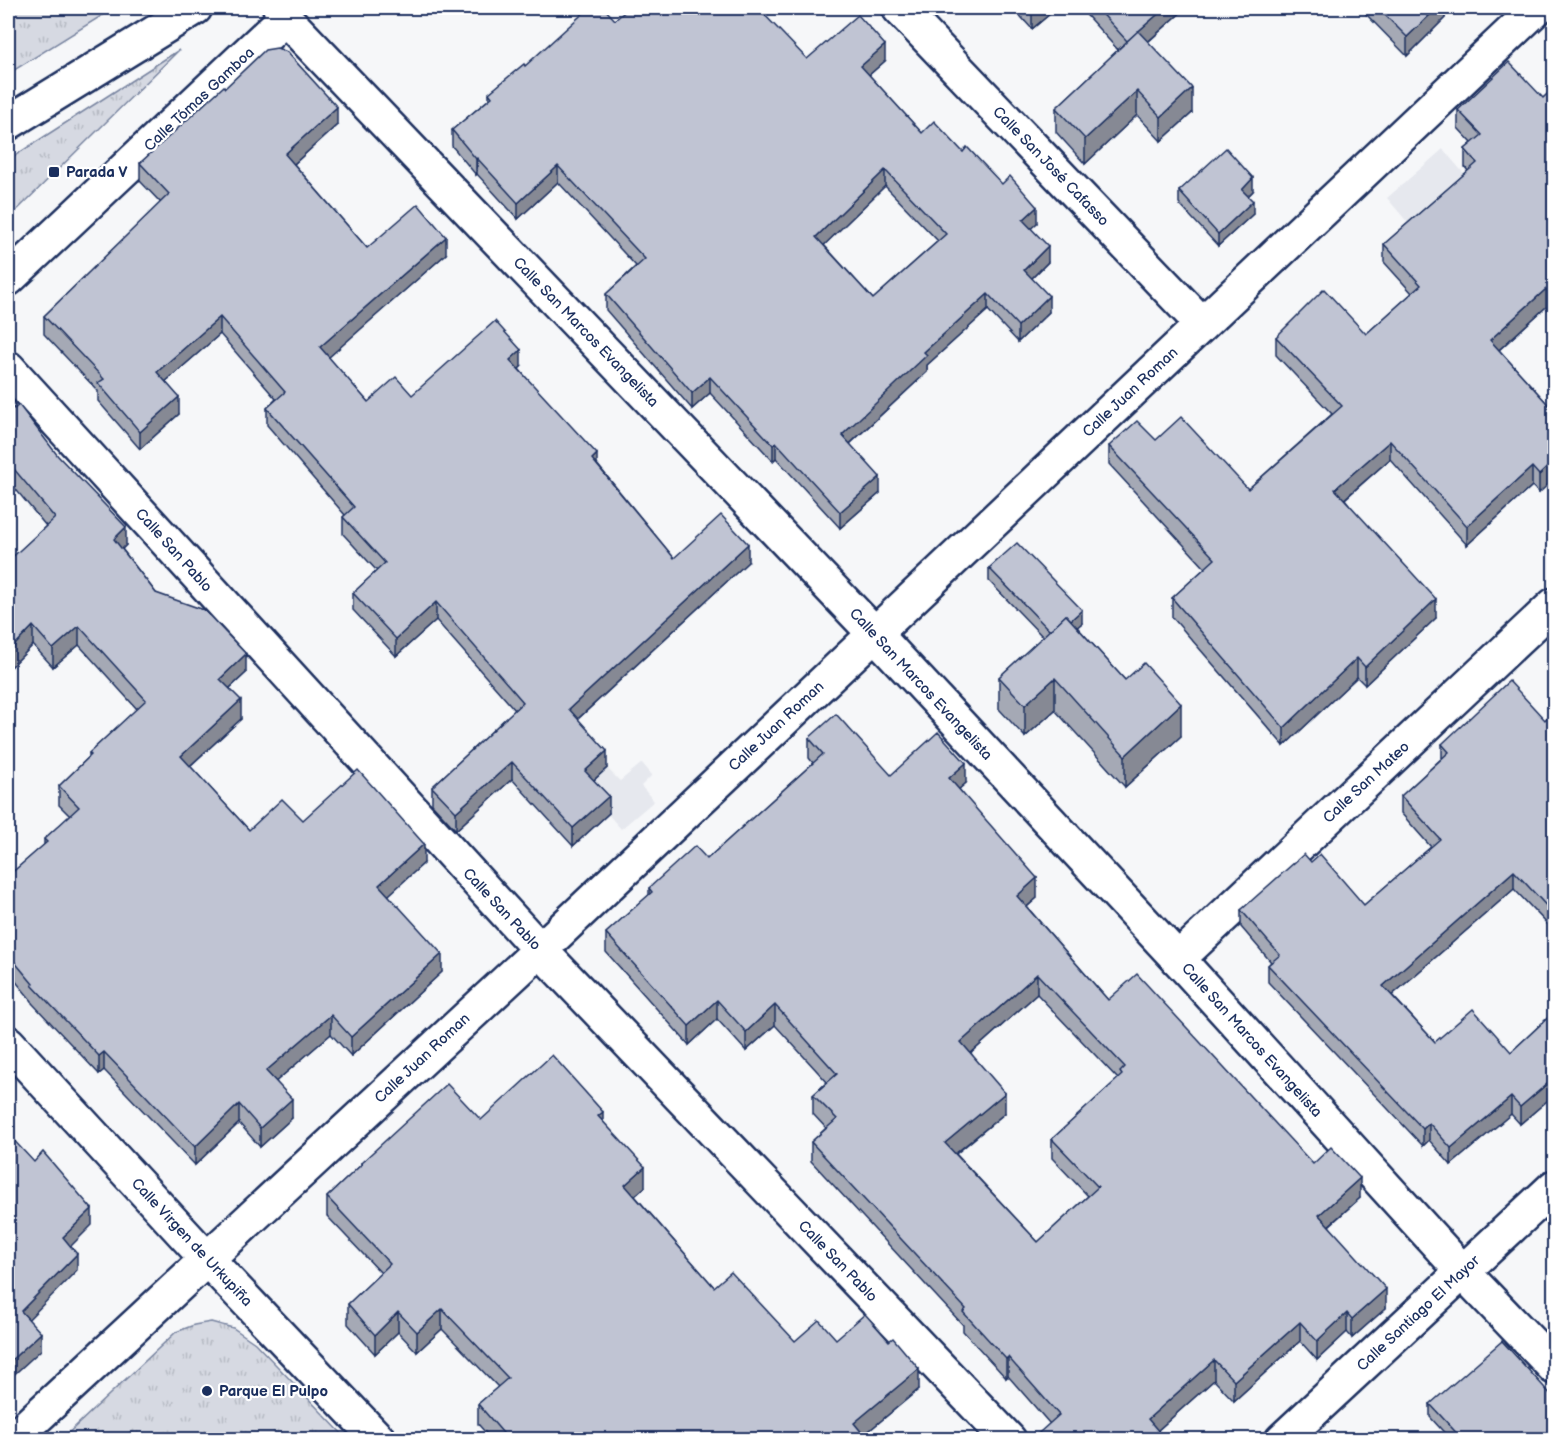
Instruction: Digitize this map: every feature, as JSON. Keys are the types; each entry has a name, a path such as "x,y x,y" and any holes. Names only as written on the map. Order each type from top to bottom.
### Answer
{"street":[{"path":"8,123 195,8"},
{"name":"Calle San José Cafasso","path":"899,8 1202,324"},
{"name":"Calle Juan Roman","path":"12,1440 540,950 1536,8"},
{"name":"Calle Tómas Gamboa","path":"8,279 283,13"},
{"name":"Calle San Marcos Evangelista","path":"283,13 874,633 1178,959 1463,1272 1554,1367"},
{"name":"Calle San Pablo","path":"8,368 540,950 1009,1440"},
{"name":"Calle San Mateo","path":"1178,959 1554,605"},
{"name":"Calle Virgen de Urkupiña","path":"8,1042 206,1258 379,1440"},
{"name":"Calle Santiago El Mayor","path":"1282,1440 1554,1187"}],"shaded area":[{"path":"1443,149 1471,182 1414,230 1387,198"},
{"path":"642,763 652,775 641,786 654,801 621,829 585,788 607,768 620,781"}],"green space":[{"path":"8,8 114,8 8,74"},
{"path":"179,50 8,219 8,160"},
{"name":"Parque El Pulpo","path":"211,1322 233,1328 255,1343 347,1439 61,1440 176,1332"}],"building":[{"path":"589,8 604,8 615,20 629,8 758,8 807,59 858,15 885,45 861,66 922,133 934,121 963,152 967,147 1002,184 1010,176 1037,207 1023,220 1048,246 1024,270 1049,296 1018,326 988,294 924,352 927,355 842,435 880,477 840,512 776,442 773,445 710,377 692,393 606,294 645,259 558,166 518,203 452,130 492,97 489,93 524,64 525,66","holes":["885,170 946,234 873,299 816,237"]},
{"path":"1097,8 1165,8 1127,41"},
{"path":"1378,8 1437,8 1407,37"},
{"path":"1138,31 1192,88 1161,117 1137,91 1085,139 1056,108"},
{"path":"277,48 287,52 337,107 285,154 367,248 418,204 446,237 320,347 368,402 396,377 412,395 495,321 521,350 510,360 597,454 592,459 674,558 721,515 748,544 569,709 607,751 585,771 609,796 573,828 512,762 456,812 432,787 523,702 436,602 396,639 353,593 385,563 343,517 354,507 267,408 285,392 220,317 157,372 179,397 140,432 98,383 104,379 44,316 169,194 140,163 265,50"},
{"path":"1509,62 1543,98 1554,88 1554,297 1546,289 1490,340 1554,411 1554,461 1539,475 1532,467 1467,526 1390,441 1335,489 1436,599 1365,667 1357,658 1284,728 1172,598 1215,559 1109,446 1137,421 1156,440 1181,417 1248,489 1342,406 1276,337 1324,289 1366,334 1421,285 1384,244 1477,163 1465,149 1482,135 1458,110"},
{"path":"1226,148 1253,178 1242,190 1253,201 1218,234 1179,191"},
{"path":"8,401 14,409 19,405 58,456 126,527 114,539 156,593 204,610 246,654 220,679 241,700 181,756 249,830 282,799 303,820 358,770 424,844 379,885 442,954 351,1037 331,1015 266,1071 292,1099 260,1128 239,1104 195,1147 104,1052 99,1056 32,985 8,954 8,876 47,842 44,839 79,807 59,786 91,755 89,753 146,700 79,626 53,649 33,626 8,652 8,561 55,518 8,464"},
{"path":"1017,543 1082,610 1071,620 1066,615 1050,631 989,568"},
{"path":"1066,615 1125,680 1144,663 1181,704 1125,756 1055,678 1025,705 999,677"},
{"path":"1509,681 1545,720 1554,711 1554,914 1514,871 1383,986 1435,1042 1473,1009 1511,1052 1554,1012 1554,1078 1520,1107 1511,1097 1451,1148 1429,1123 1423,1129 1268,965 1280,955 1241,910 1304,854 1311,862 1320,854 1364,905 1440,839 1401,796 1449,752 1442,744"},
{"path":"836,714 891,775 938,732 966,763 949,778 1037,878 1017,896 1108,1000 1137,974 1313,1164 1331,1147 1360,1178 1319,1215 1386,1289 1352,1319 1347,1313 1317,1341 1300,1322 1234,1381 1214,1360 1148,1419 1166,1440 1031,1440 1059,1415 1008,1357 1006,1359 963,1312 966,1309 811,1142 837,1119 813,1095 837,1074 775,1005 746,1032 717,1000 689,1026 606,933 652,892 649,888 695,846 707,859 823,754 809,738","holes":["1037,974 1125,1067 1120,1072 1122,1075 1052,1139 1098,1187 1038,1242 945,1143 1005,1093 961,1042"]},
{"path":"552,1055 603,1112 598,1116 645,1167 625,1185 714,1287 731,1272 795,1341 819,1320 836,1339 865,1314 889,1341 893,1338 919,1369 854,1423 868,1440 509,1440 478,1404 508,1378 442,1309 417,1332 398,1312 375,1335 348,1304 390,1264 327,1197 447,1084 481,1120"},
{"path":"8,1134 34,1162 43,1152 92,1209 63,1237 77,1254 21,1311 41,1333 8,1363"},
{"path":"1502,1341 1554,1398 1554,1440 1463,1440 1430,1404"},
{"path":"169,1436 253,1438 252,1440 169,1440"}],"place":[{"name":"Parada V","path":"54,172"},
{"name":"Parque El Pulpo","path":"207,1391"}]}
